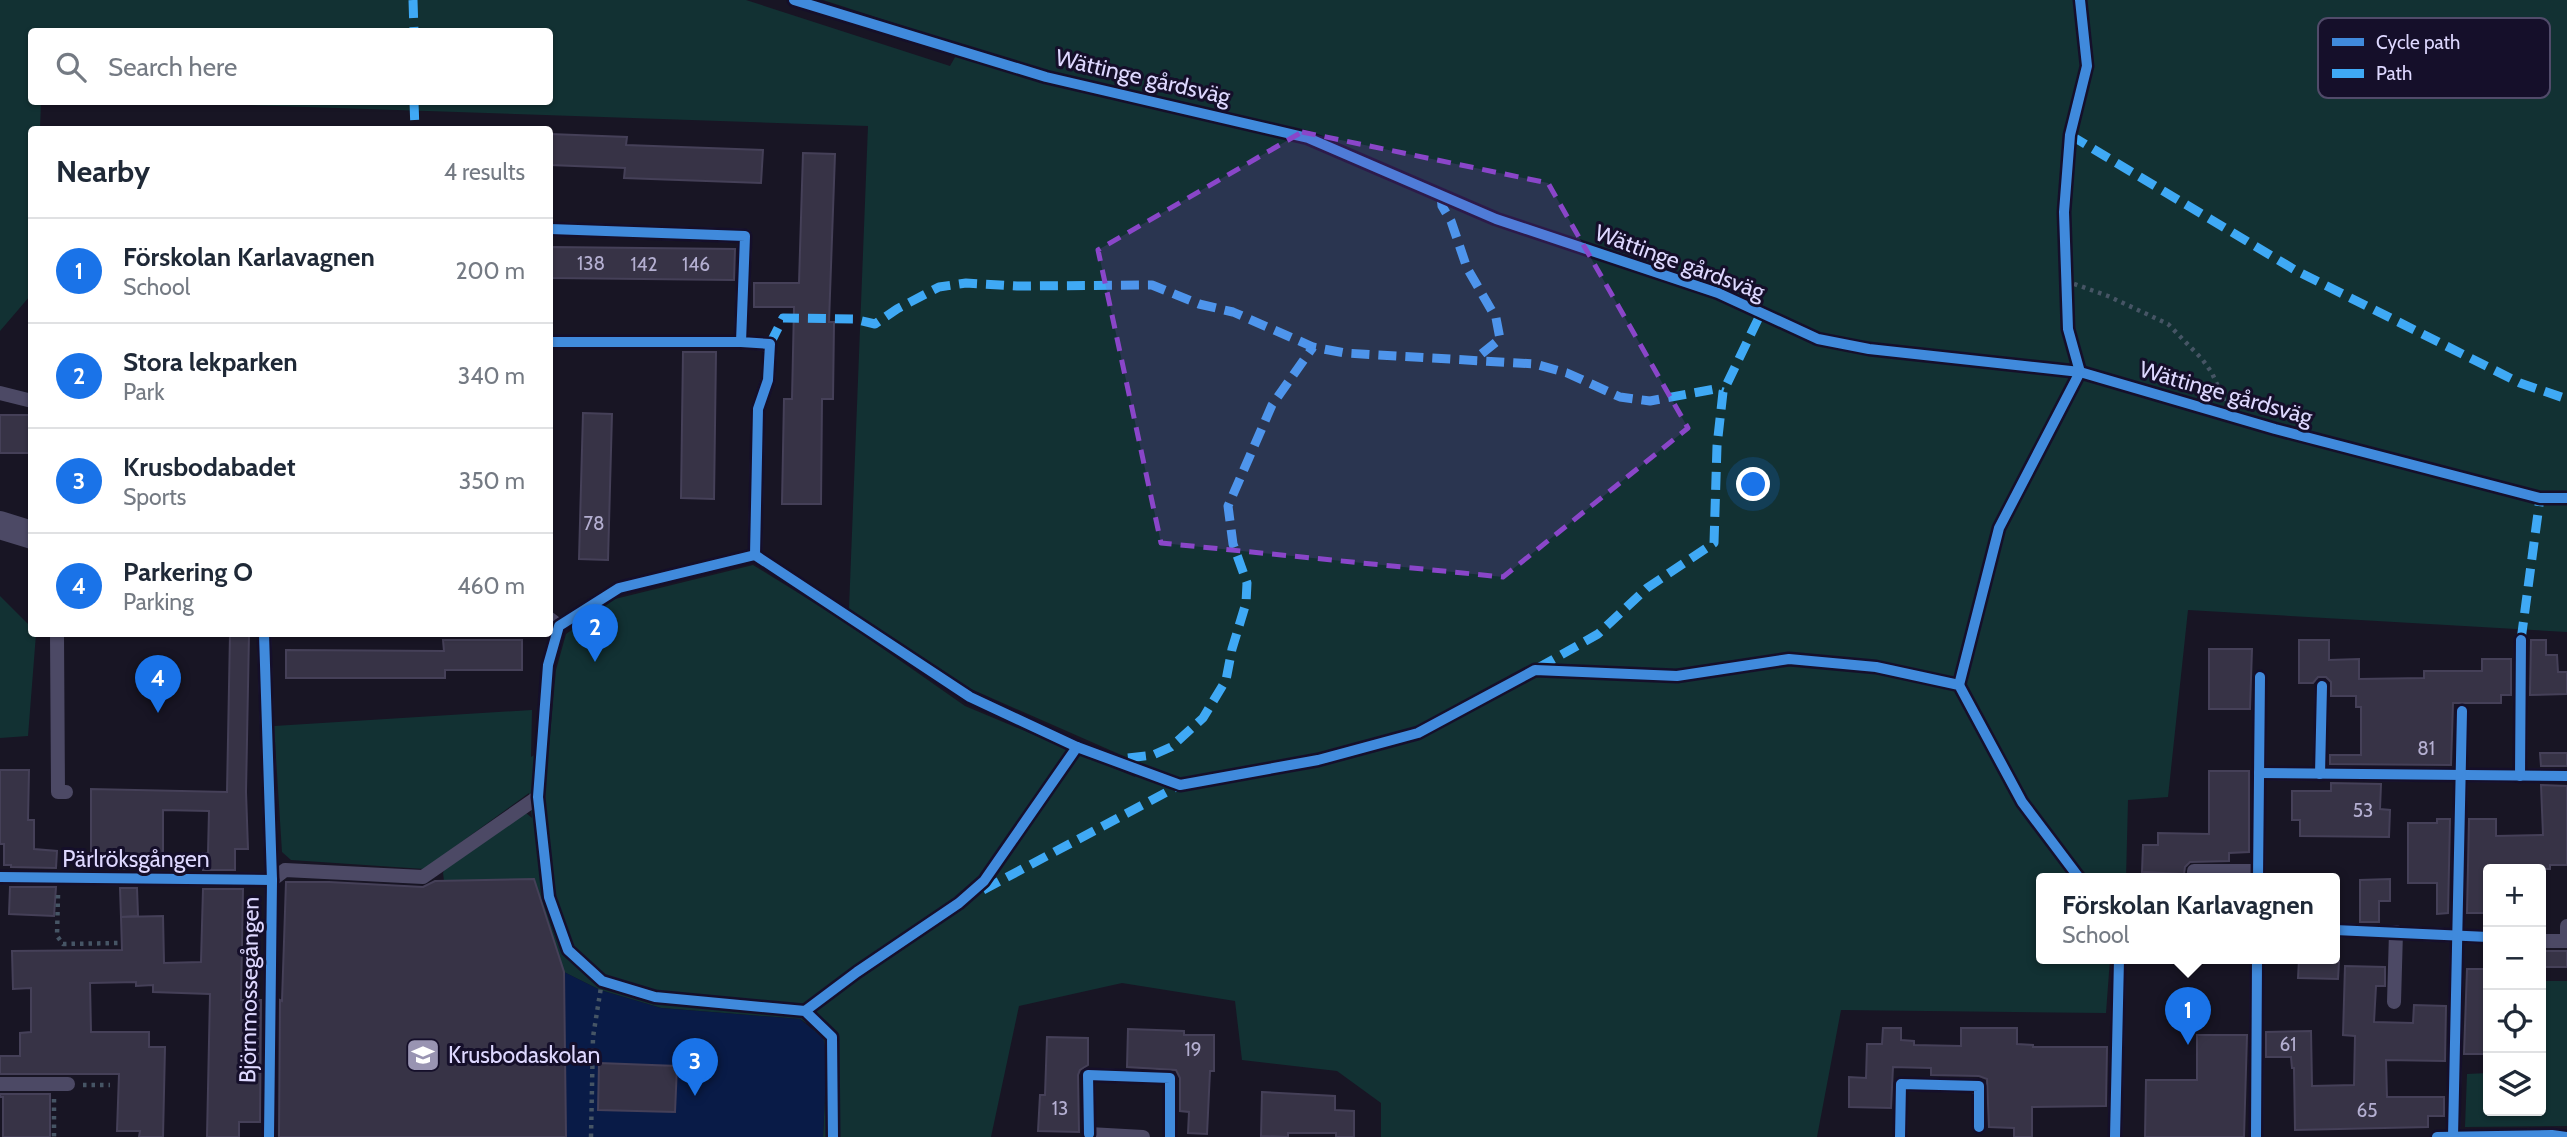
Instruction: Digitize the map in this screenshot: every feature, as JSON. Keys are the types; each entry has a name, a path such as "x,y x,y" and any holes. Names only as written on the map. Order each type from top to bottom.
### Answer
{"lane":[{"path":"553,229 745,236 741,342"},
{"path":"553,341 770,344 768,380 758,409 755,555"},
{"path":"0,393 28,400"},
{"path":"57,637 58,792 66,792"},
{"name":"Björnmossegången","path":"264,637 272,880 269,1137"},
{"path":"2520,776 2521,640"},
{"path":"2258,873 2260,677"},
{"path":"2320,774 2322,686"},
{"path":"2437,1137 2452,1137 2462,711"},
{"path":"2259,773 2567,776"},
{"name":"Pärlröksgången","path":"0,877 59,880 272,880 285,870 423,877 538,797"},
{"path":"2194,873 2226,873"},
{"path":"2546,941 2567,941 2567,926"},
{"path":"2340,930 2483,937"},
{"path":"2394,1002 2396,932"},
{"path":"2115,1137 2119,964"},
{"path":"2256,1137 2257,964"},
{"path":"1143,1137 1089,1136 1088,1075 1170,1077 1170,1137"},
{"path":"0,1084 61,1084"},
{"path":"1900,1137 1901,1084 1979,1086 1979,1127"}],"path":[{"path":"2066,267 2067,293"},
{"path":"2066,281 2108,296 2168,324 2202,359 2236,418"},
{"path":"59,880 57,936 64,944 121,943"},
{"path":"591,1137 593,1037 598,978 616,985"},
{"path":"54,1137 61,1084 110,1085"}],"highlighted area":[{"path":"1302,132 1548,183 1688,428 1503,577 1161,543 1098,250"}],"green space":[{"path":"0,0 746,0 950,66 962,45 823,0 2567,0 2567,632 2188,610 2168,797 2128,800 2126,873 2036,873 2036,964 2110,964 2106,1013 1841,1010 1817,1137 1381,1137 1381,1103 1337,1071 1242,1060 1235,1001 1122,983 1019,1006 991,1137 823,1137 827,1054 811,1026 800,1019 661,1008 600,990 564,972 534,880 444,881 446,866 526,813 532,818 529,793 424,869 291,860 282,852 274,726 532,710 531,757 549,746 556,670 566,634 615,599 753,565 842,620 965,706 1135,777 1128,758 971,689 849,609 868,126 249,105 553,105 553,28 28,28 28,105 41,105 40,126 28,126 28,298 0,331"},
{"path":"0,596 28,624 28,637 36,637 28,736 0,738"},
{"path":"2546,981 2567,981 2567,1126 2465,1127 2467,1074 2483,1073 2483,1116 2546,1116"}],"water":[{"path":"564,972 600,990 661,1008 800,1019 823,1038 827,1054 823,1137 566,1137"}],"building":[{"path":"553,134 627,137 626,145 763,150 761,183 624,178 625,168 553,165"},
{"path":"803,153 835,154 829,322 834,322 833,399 822,399 821,504 782,504 784,399 792,399 794,307 754,307 754,283 799,283"},
{"path":"553,247 735,249 734,280 553,278"},
{"path":"683,352 716,352 714,499 681,498"},
{"path":"583,413 612,414 608,560 579,559"},
{"path":"0,415 28,415 28,453 0,453"},
{"path":"230,637 249,637 246,792 248,849 235,849 235,870 203,870 203,853 208,853 209,811 163,810 163,867 119,869 119,866 91,865 91,789 227,792"},
{"path":"443,640 522,640 522,670 445,670 445,678 286,678 286,650 444,651"},
{"path":"2299,640 2329,640 2329,660 2359,659 2359,679 2424,678 2424,671 2482,671 2482,659 2511,659 2511,695 2501,695 2501,703 2453,703 2451,765 2330,764 2330,755 2361,755 2361,707 2356,707 2356,696 2331,696 2331,682 2326,677 2318,677 2313,683 2299,683"},
{"path":"2531,640 2546,640 2546,655 2557,655 2558,672 2567,672 2567,694 2530,695"},
{"path":"2209,649 2252,649 2250,709 2209,709"},
{"path":"2540,753 2567,753 2567,766 2541,766"},
{"path":"0,770 29,770 28,820 34,820 34,849 57,851 56,868 4,865 4,844 0,844"},
{"path":"2209,771 2249,771 2249,852 2229,853 2229,861 2190,862 2184,873 2142,872 2143,845 2158,845 2158,833 2209,834"},
{"path":"2331,783 2381,784 2380,809 2390,810 2389,837 2300,836 2300,820 2292,820 2292,791 2331,791"},
{"path":"2541,785 2567,786 2567,865 2550,865 2550,869 2546,869 2546,864 2483,864 2483,913 2467,913 2469,819 2496,819 2496,836 2543,835"},
{"path":"2437,819 2450,819 2448,913 2437,914 2437,883 2408,883 2408,823 2437,823"},
{"name":"Krusbodaskolan","path":"534,879 564,972 566,1137 279,1137 280,1000 282,1001 286,882 423,887 435,881"},
{"path":"2390,879 2390,901 2379,901 2379,922 2360,922 2360,880"},
{"path":"10,887 56,887 54,916 9,914"},
{"path":"120,888 137,888 138,916 121,917"},
{"path":"203,889 243,889 241,1000 261,1000 260,1122 239,1122 239,1137 207,1137 210,994 153,992 153,985 136,986 136,982 90,983 91,1032 149,1032 149,1047 165,1047 163,1137 139,1137 140,1131 117,1131 119,1074 0,1074 0,1056 20,1056 20,1033 31,1032 31,988 13,989 12,951 122,950 121,917 163,916 164,963 201,962"},
{"path":"2546,951 2567,951 2567,967 2546,967"},
{"path":"2299,964 2339,964 2338,979 2298,978"},
{"path":"2345,966 2385,967 2385,986 2376,986 2374,1022 2413,1023 2414,1005 2446,1006 2445,1061 2386,1060 2387,1097 2444,1097 2444,1116 2428,1116 2428,1127 2295,1130 2294,1068 2291,1057 2266,1057 2266,1032 2311,1031 2312,1086 2354,1085 2355,1036 2343,1035"},
{"path":"2467,969 2483,969 2483,1054 2464,1054"},
{"path":"1883,1028 1901,1028 1901,1040 1914,1041 1914,1045 1961,1046 1961,1028 2017,1028 2017,1044 2033,1047 2107,1047 2106,1106 2032,1107 2032,1137 2014,1137 2014,1128 1989,1127 1987,1079 1979,1076 1931,1075 1931,1068 1893,1067 1891,1108 1849,1107 1849,1077 1866,1078 1867,1044 1882,1044"},
{"path":"1128,1029 1214,1035 1214,1071 1210,1071 1207,1134 1188,1133 1189,1112 1180,1111 1180,1078 1176,1070 1127,1067"},
{"path":"2197,1035 2247,1035 2244,1137 2145,1137 2146,1080 2197,1080"},
{"path":"1047,1037 1088,1038 1088,1065 1080,1070 1078,1075 1079,1132 1038,1131 1040,1095 1045,1095"},
{"path":"599,1063 677,1066 675,1112 598,1110"},
{"path":"1262,1092 1335,1096 1335,1110 1354,1111 1354,1137 1336,1137 1336,1133 1261,1136"},
{"path":"0,1094 50,1094 50,1137 3,1137 3,1097 0,1097"}],"marked path":[{"path":"413,0 414,28"},
{"path":"414,105 415,126"},
{"path":"2070,135 2295,270 2520,383 2567,399"},
{"path":"1441,196 1442,206 1451,221 1467,268 1496,318 1500,339 1474,360"},
{"path":"770,344 783,318 853,319 875,324 939,287 966,283 1017,286 1152,285 1199,304 1233,312 1313,347 1345,353 1535,364 1567,373 1620,397 1650,401 1715,389 1723,392"},
{"path":"1538,668 1598,634 1647,588 1714,543 1717,446 1723,392 1761,313"},
{"path":"1128,758 1153,755 1171,747 1203,718 1226,680 1246,603 1247,583 1233,544 1228,506 1272,405 1313,347"},
{"path":"2521,640 2540,498"},
{"path":"983,890 1180,785"}],"cycle path":[{"name":"Wättinge gårdsväg","path":"794,0 1046,77 1308,138 1496,219 1718,293 1818,339 1869,349 2080,372 2275,429 2540,498 2567,498"},
{"path":"1959,685 1999,528 2080,372 2068,329 2064,212 2070,135 2087,66 2080,0"},
{"path":"553,229 745,236 741,342 770,344 768,380 758,409 755,555"},
{"path":"553,342 741,342"},
{"path":"833,1137 832,1037 805,1011 655,997 602,981 568,950 549,897 538,797 548,665 559,626 619,588 755,555 970,697 1077,747 1180,785 1318,760 1418,733 1535,670 1677,676 1789,659 1876,667 1959,685 2022,802 2075,873"},
{"path":"264,637 272,880 269,1137"},
{"path":"2520,776 2521,640"},
{"path":"2258,873 2260,677"},
{"path":"2320,774 2322,686"},
{"path":"2453,1137 2462,711"},
{"path":"805,1011 959,903 984,881 1077,747"},
{"path":"2259,773 2567,776"},
{"path":"0,877 272,880"},
{"path":"2340,930 2483,937"},
{"path":"2115,1137 2119,964"},
{"path":"2256,1137 2257,964"},
{"path":"1089,1134 1088,1075 1170,1078 1170,1137"},
{"path":"1900,1137 1901,1084 1979,1086 1979,1127"},
{"path":"2437,1137 2567,1137"}],"place":[{"name":"Stora lekparken","path":"595,662"},
{"name":"Parkering O","path":"158,713"},
{"name":"Förskolan Karlavagnen","path":"2188,1045"},
{"name":"Krusbodaskolan","path":"423,1055"},
{"name":"Krusbodabadet","path":"695,1096"}]}
